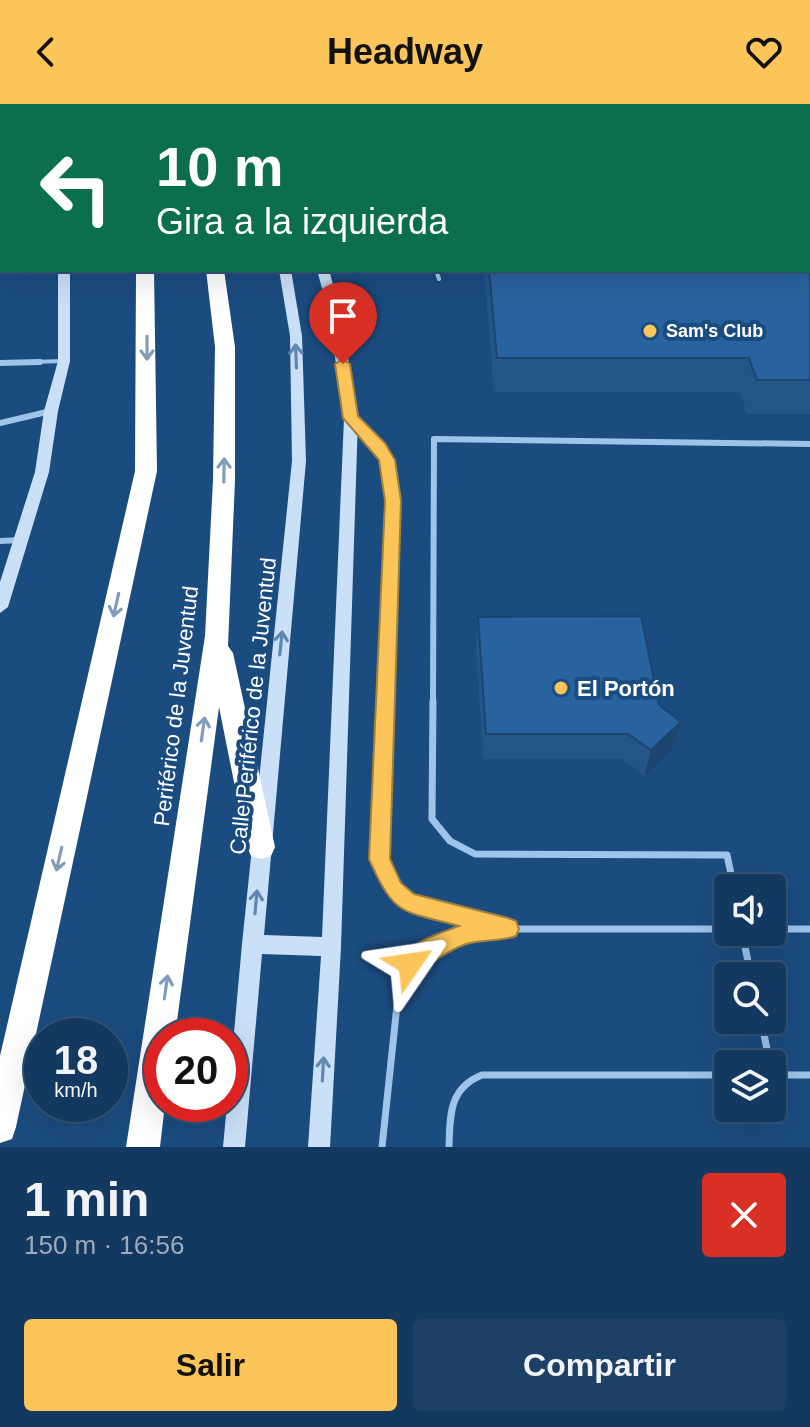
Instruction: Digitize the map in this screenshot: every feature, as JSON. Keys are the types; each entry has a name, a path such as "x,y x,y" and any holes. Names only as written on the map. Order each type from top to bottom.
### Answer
{"highway":[{"path":"0,1127 146,471 145,272"},
{"name":"Periférico de la Juventud","path":"143,1147 217,636 224,480 225,347 215,272"},
{"path":"217,636 261,847"}],"main road":[{"path":"0,607 42,472 51,411 64,361 64,272"},
{"name":"Calle Periférico de la Juventud","path":"234,1147 299,461 296,336 285,272"},
{"path":"319,1147 331,947 351,418 334,310 324,272"},
{"path":"252,944 331,947"}],"lane":[{"path":"437,272 439,279"},
{"path":"0,363 64,361"},
{"path":"0,423 51,411"},
{"path":"351,418 380,447 387,460 393,501 380,859 394,890 408,902 508,929"},
{"path":"731,874 727,855 475,854 455,846 442,835 432,819 434,439 810,444"},
{"path":"0,541 21,540"},
{"path":"382,1147 399,986 410,964 427,950 468,933 508,929 714,929"},
{"path":"786,929 810,929"},
{"path":"786,1074 810,1075"},
{"path":"449,1147 450,1102 460,1086 482,1075 714,1075"}],"building":[{"name":"Sam's Club","path":"489,272 810,272 810,380 757,380 749,358 497,358"},
{"name":"El Portón","path":"641,616 659,705 681,722 651,750 628,734 486,734 478,617"}],"place":[{"name":"Sam's Club","path":"650,331"},
{"name":"El Portón","path":"561,688"}],"route":[{"path":"343,364 351,418 380,447 387,460 393,501 380,859 394,890 408,902 508,929 468,933 427,950 410,964"}]}
